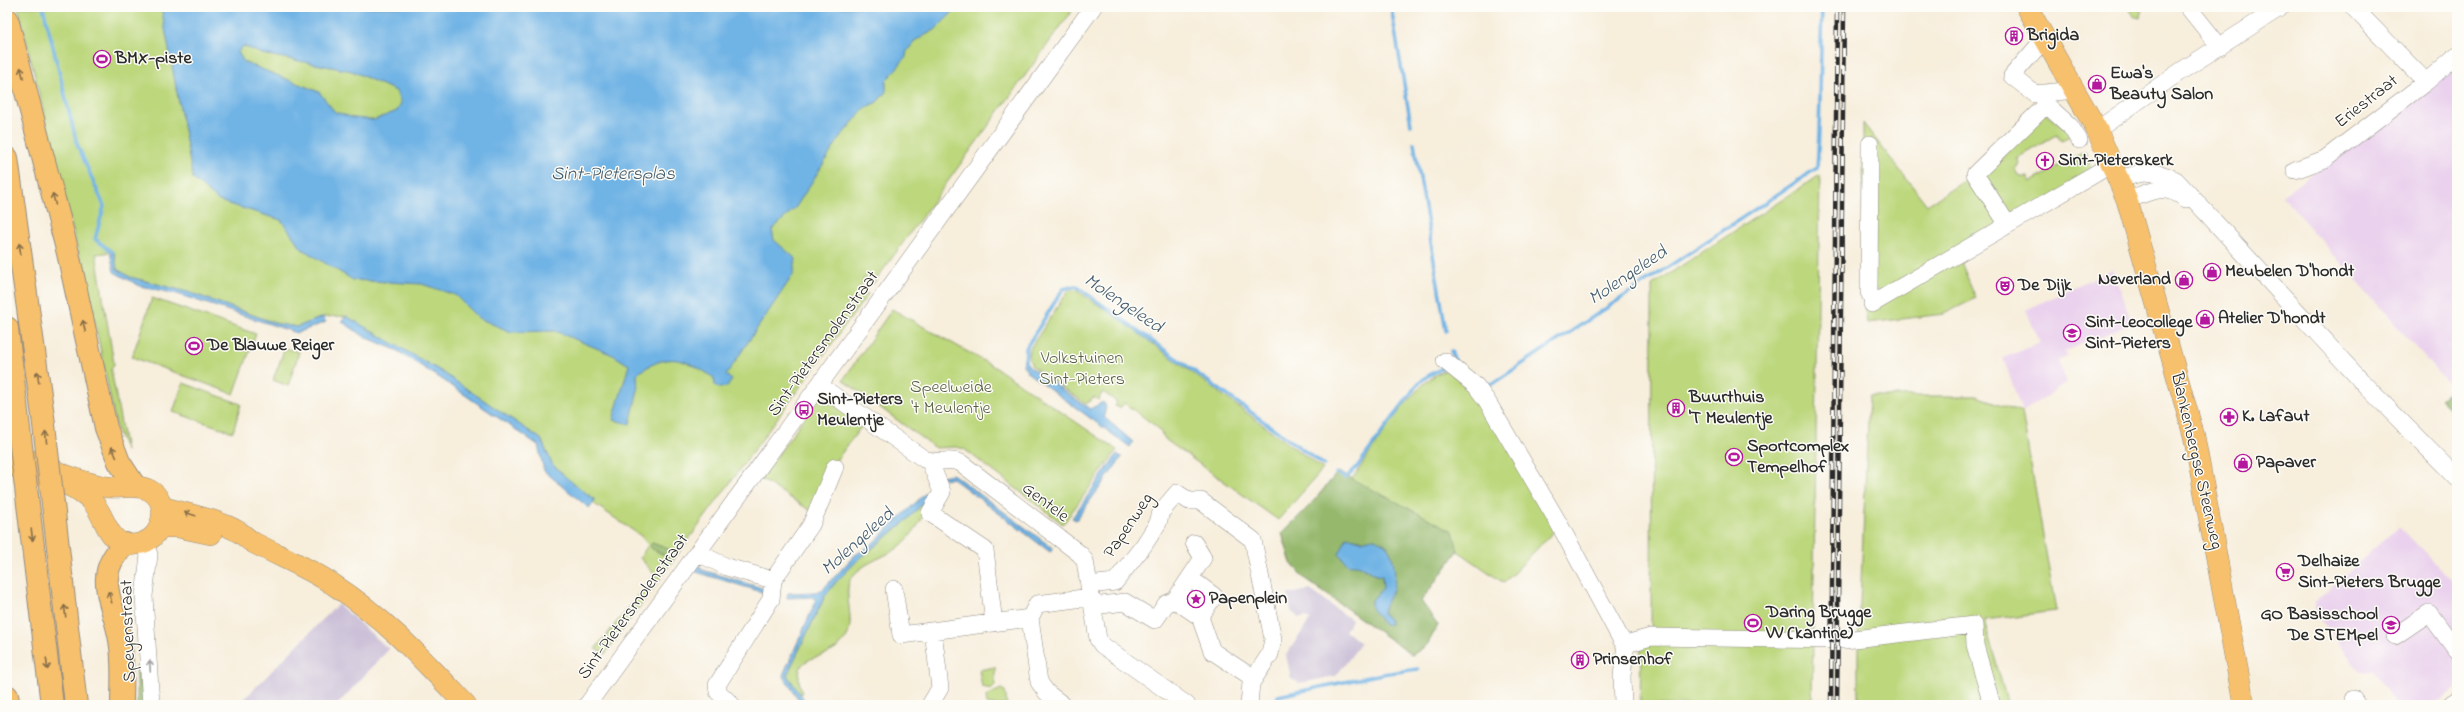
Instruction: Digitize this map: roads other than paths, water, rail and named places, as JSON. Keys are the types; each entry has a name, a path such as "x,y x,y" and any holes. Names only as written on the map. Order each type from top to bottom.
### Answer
{"highway":[{"path":"7,18 68,253 106,428 119,462 134,485"},
{"path":"7,158 43,416 76,705"},
{"path":"7,328 52,705"},
{"path":"122,705 121,642 107,588 106,576 114,555 140,547"},
{"path":"7,696 9,705"}],"main road":[{"name":"Blankenbergse Steenweg","path":"2027,7 2075,90 2085,137 2126,200 2194,436 2244,705"},
{"path":"7,451 108,487 134,485 151,491 161,517 154,535 140,547 109,533 92,500 76,489 7,464"},
{"path":"161,517 226,527 240,532 253,543 301,566 359,601 404,640 466,705"}],"street":[{"name":"Sint-Pietersmolenstraat","path":"587,705 1093,7"},
{"path":"2188,7 2220,47"},
{"path":"2008,225 1975,174 2041,110 2049,107 2085,137 2178,73 2281,7"},
{"path":"2353,7 2426,82"},
{"path":"2045,38 2012,76 2035,94 2075,90"},
{"name":"Eriestraat","path":"2295,170 2325,159 2426,82 2457,55"},
{"path":"1870,144 1870,292 1873,303 2008,225 2110,175 2130,176 2161,173 2176,180 2366,386 2457,478"},
{"path":"2126,200 2152,191 2168,189 2177,192 2203,211"},
{"path":"1445,361 1476,386 1487,402 1558,522 1616,634 1626,644"},
{"path":"819,385 930,462 942,492 930,513 984,550 994,623"},
{"name":"Gentele","path":"930,462 951,460 961,462 1080,554 1085,561 1098,639 1102,645 1187,705"},
{"path":"732,705 718,692 717,685 771,599 773,580 811,524 835,467"},
{"name":"Papenweg","path":"1091,596 1115,582 1144,545 1158,523 1161,512 1177,492 1189,501 1201,501 1253,540 1273,639 1270,654 1255,674 1251,683 1248,705"},
{"path":"1063,705 1047,693 1039,682 1030,618 1037,604 1091,596 1125,602 1155,620 1166,604 1175,600 1191,579 1203,558 1194,543"},
{"name":"Speyenstraat","path":"140,547 152,705"},
{"path":"698,553 727,567 773,580"},
{"path":"1191,579 1214,596 1200,618"},
{"path":"894,589 901,635 1030,618"},
{"path":"1175,600 1200,618 1212,651 1247,674 1255,674"},
{"path":"2395,636 2430,613 2457,651"},
{"path":"1626,644 1651,637 1845,640 1974,625 1975,645 1992,705"},
{"path":"925,704 940,688 933,631"},
{"path":"1623,705 1622,676 1626,644"},
{"path":"2451,705 2457,701"}],"water":[{"name":"Sint-Pietersplas","path":"161,7 958,7 935,30 916,40 907,51 906,57 886,81 886,92 877,102 865,108 841,136 796,207 772,230 774,240 796,259 793,275 726,375 732,380 727,387 719,388 715,385 714,378 704,371 685,362 667,360 658,362 637,374 638,390 630,424 613,420 629,365 613,355 555,331 511,332 478,318 455,295 422,284 353,280 302,249 281,220 219,201 193,179","holes":["243,46 262,54 352,71 396,91 401,103 397,111 374,120 354,118 335,112 319,92 244,62 238,52"]},
{"path":"110,252 114,252 117,269 130,277 191,293 278,324 297,327 323,317 326,322 297,333 177,294 140,286 114,272"},
{"path":"346,316 439,370 541,439 552,464 568,479 595,500 589,508 544,471 538,445 396,350 365,337 341,321"},
{"path":"1024,359 1030,367 1090,409 1103,402 1106,406 1104,417 1133,442 1130,447 1028,373 1023,365"},
{"path":"1117,454 1122,457 1076,520 1072,518"},
{"path":"951,474 1054,549 1050,552 952,478 945,480 942,476"},
{"path":"930,489 934,492 905,522 858,560 836,582 825,596 787,675 808,705 802,705 783,675 816,601 813,597 787,598 788,593 817,592 823,589 855,555 871,545"},
{"path":"1347,537 1361,541 1373,538 1386,545 1390,550 1395,575 1394,587 1385,604 1383,614 1389,619 1390,624 1384,625 1371,608 1371,601 1383,588 1382,576 1377,575 1363,567 1348,565 1339,554"},
{"path":"698,565 701,567 700,569 769,590 768,594 693,571"}],"waterway":[{"path":"43,7 77,144 104,206 95,239 112,252"},
{"path":"1391,7 1411,125"},
{"name":"Molengeleed","path":"1481,382 1492,384 1817,168 1822,7"},
{"path":"1414,143 1446,331"},
{"name":"Molengeleed","path":"1025,363 1026,348 1063,289 1076,286 1324,465"},
{"path":"1451,351 1455,360"},
{"name":"Molengeleed","path":"1336,473 1346,478 1357,467 1416,386 1426,377 1444,367"},
{"path":"1278,705 1276,700 1278,696 1382,674 1418,669"}],"railway":[{"path":"1831,705 1837,7"},
{"path":"1837,705 1844,7"}],"place":[{"name":"Brigida","path":"2014,36"},
{"name":"BMX-piste","path":"102,59"},
{"name":"Ewa's Beauty Salon","path":"2097,84"},
{"name":"Sint-Pieterskerk","path":"2045,161"},
{"name":"Meubelen D'hondt","path":"2212,272"},
{"name":"Neverland","path":"2184,280"},
{"name":"De Dijk","path":"2005,286"},
{"name":"Atelier D'hondt","path":"2205,319"},
{"name":"Sint-Leocollege Sint-Pieters","path":"2072,333"},
{"name":"De Blauwe Reiger","path":"194,346"},
{"name":"Buurthuis 'T Meulentje","path":"1676,408"},
{"name":"Sint-Pieters Meulentje","path":"804,410"},
{"name":"K. Lafaut","path":"2229,417"},
{"name":"Sportcomplex Tempelhof","path":"1734,457"},
{"name":"Papaver","path":"2243,463"},
{"name":"Delhaize Sint-Pieters Brugge","path":"2285,572"},
{"name":"Papenplein","path":"1196,599"},
{"name":"Daring Brugge VV (kantine)","path":"1753,623"},
{"name":"GO Basisschool De STEMpel","path":"2391,625"},
{"name":"Prinsenhof","path":"1580,660"}],"park label":[{"name":"Volkstuinen Sint-Pieters","path":"1082,369"},
{"name":"Speelweide 't Meulentje","path":"951,398"}]}
